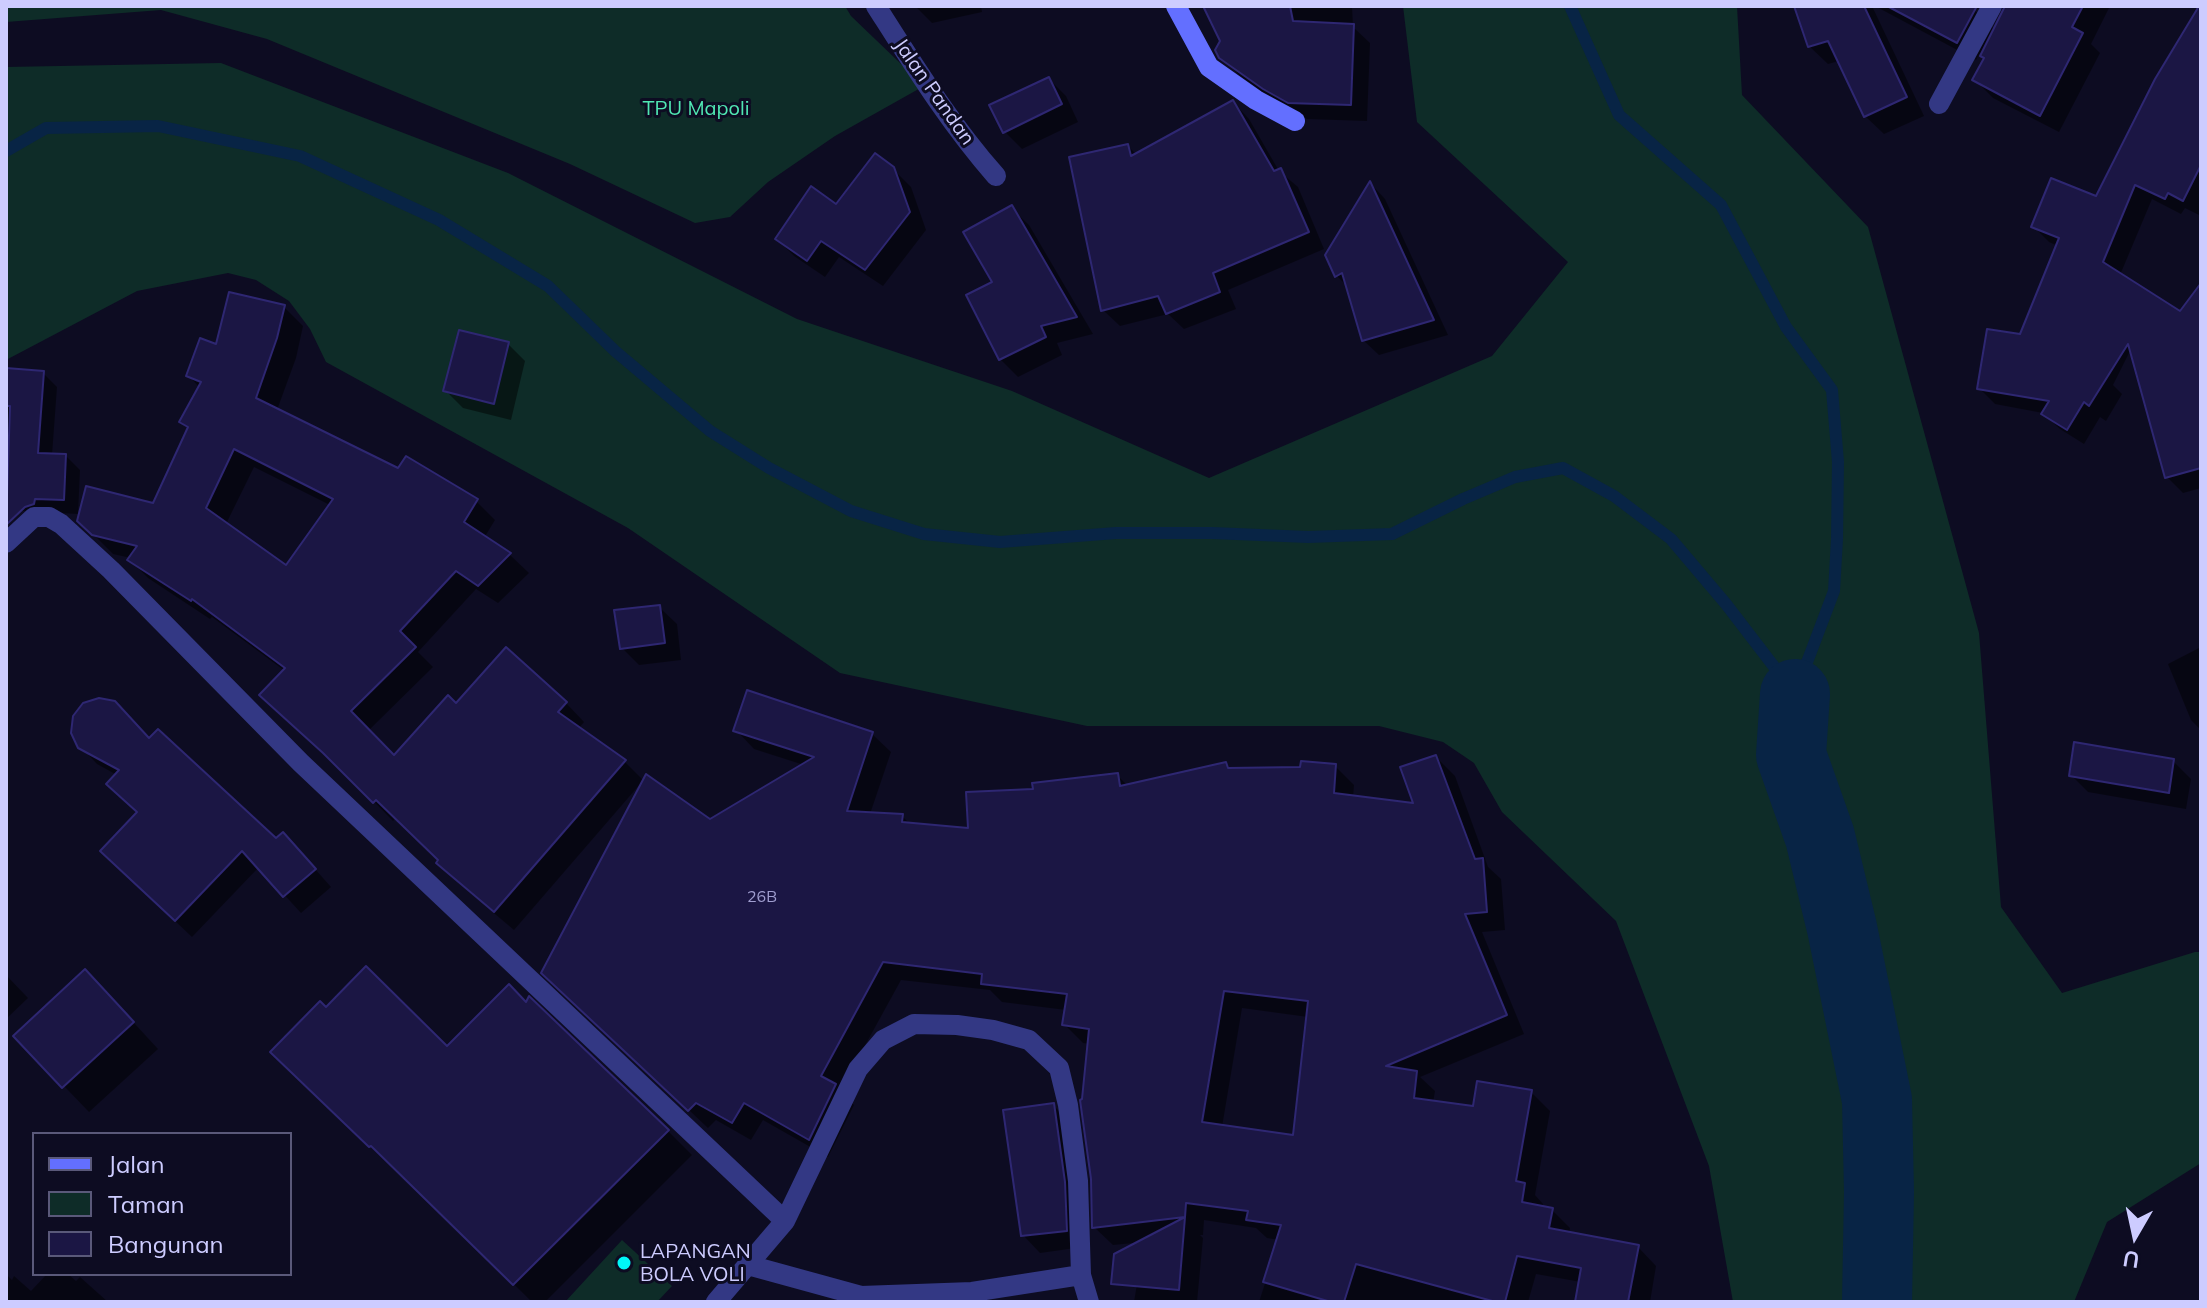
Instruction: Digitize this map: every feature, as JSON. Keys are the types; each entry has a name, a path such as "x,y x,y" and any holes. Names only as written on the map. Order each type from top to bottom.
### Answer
{"street":[{"name":"Jalan Pandan","path":"876,6 912,63 972,148 996,176"},
{"path":"1176,6 1209,67 1256,100 1295,121"},
{"path":"1939,104 1992,6"},
{"path":"6,543 34,517 49,517 61,524 111,570 301,763 785,1221"},
{"path":"716,1302 785,1221 858,1069 883,1040 914,1024 993,1030 1029,1040 1059,1068 1068,1105 1078,1181 1081,1275 1089,1302"},
{"path":"748,1265 861,1296 972,1292 1081,1275"}],"green space":[{"name":"TPU Mapoli","path":"6,6 845,6 851,16 924,86 835,136 768,182 730,217 695,223 570,164 267,39 161,10 6,22"},
{"path":"1403,6 1737,6 1742,95 1868,227 1979,633 2001,907 2062,993 2201,952 2201,1163 2107,1222 2074,1302 1733,1302 1709,1166 1616,921 1502,812 1474,763 1443,742 1379,726 1087,726 840,673 628,528 326,362 310,329 289,301 256,280 228,273 137,291 6,360 6,67 221,63 508,173 797,319 1012,391 1209,478 1492,356 1568,262 1417,122"},
{"name":"LAPANGAN BOLA VOLI","path":"622,1240 672,1286 657,1302 565,1302"}],"building":[{"path":"1203,6 1290,6 1293,21 1354,24 1351,105 1288,103 1263,89 1219,58 1215,50 1220,41"},
{"path":"1794,6 1864,6 1907,97 1864,117 1828,41 1808,47"},
{"path":"1887,6 1977,6 1957,43"},
{"path":"2005,6 2083,6 2072,27 2083,33 2040,116 1972,80 1984,58 1980,56"},
{"path":"2199,6 2201,165 2183,201 2168,193 2165,199 2135,185 2103,262 2180,311 2201,283 2201,468 2165,478 2128,344 2089,406 2084,402 2067,430 2041,414 2049,401 1977,389 1987,329 2020,334 2059,238 2031,227 2051,178 2096,196 2155,79"},
{"path":"1049,77 1062,104 1003,133 989,105"},
{"path":"1233,100 1274,171 1281,168 1309,232 1213,273 1220,292 1166,314 1158,296 1101,311 1069,157 1128,144 1131,156"},
{"path":"875,153 894,167 910,212 865,270 821,241 807,261 775,239 811,186 836,204"},
{"path":"1370,181 1434,320 1362,341 1342,273 1335,277 1325,255"},
{"path":"1012,205 1077,317 1041,326 1046,337 999,360 966,295 992,282 963,232"},
{"path":"229,292 285,305 256,398 398,468 406,456 478,499 464,522 511,553 478,586 456,571 400,631 416,647 351,711 394,755 448,695 456,703 506,647 567,702 558,712 626,760 494,912 436,863 438,860 376,800 373,803 259,695 285,668 192,599 127,560 137,546 92,535 77,521 86,486 153,503 188,427 179,422 201,382 186,376 200,338 216,344","holes":["234,449 333,499 286,565 206,508"]},
{"path":"459,330 509,342 494,404 443,391"},
{"path":"6,368 44,371 38,453 66,454 64,500 35,499 34,504 25,507 6,525 10,406 6,406"},
{"path":"660,605 665,643 620,649 614,610"},
{"path":"747,690 873,732 847,811 903,814 902,822 968,828 966,792 1033,789 1032,783 1118,773 1120,786 1226,762 1228,768 1300,767 1301,761 1336,764 1334,793 1413,803 1400,767 1436,755 1475,859 1483,858 1487,912 1465,914 1507,1015 1386,1066 1417,1071 1414,1098 1473,1106 1477,1081 1532,1090 1516,1181 1525,1183 1522,1202 1553,1208 1549,1228 1639,1245 1628,1302 1575,1302 1581,1268 1517,1256 1505,1302 1356,1264 1344,1302 1331,1302 1263,1282 1281,1225 1246,1220 1248,1211 1186,1203 1185,1217 1092,1228 1091,1179 1080,1100 1089,1029 1062,1025 1067,994 981,984 982,974 883,962 821,1076 836,1084 809,1140 744,1103 732,1123 696,1103 688,1111 541,973 646,774 710,819 814,757 733,731","holes":["1224,991 1308,1001 1293,1135 1202,1122"]},
{"path":"99,698 115,701 149,738 158,729 276,838 283,832 316,869 283,897 242,851 175,921 100,851 137,812 106,784 119,770 78,748 71,733 73,716 83,703"},
{"path":"2074,742 2174,759 2169,793 2069,776"},
{"path":"366,966 447,1046 509,984 526,1002 529,996 669,1130 513,1285 270,1052 320,1001 326,1007"},
{"path":"85,969 134,1022 62,1088 13,1036"},
{"path":"1054,1103 1065,1182 1067,1231 1021,1236 1003,1110"},
{"path":"1185,1217 1179,1290 1111,1284 1114,1254"}],"waterway":[{"path":"1570,6 1619,115 1721,205 1786,327 1832,390 1838,462 1834,591 1795,694"},
{"path":"6,151 46,128 158,126 300,156 439,220 548,286 615,351 710,431 769,468 851,511 924,534 1000,542 1116,533 1308,537 1392,534 1515,477 1563,468 1614,496 1671,539 1795,694"},
{"path":"1795,694 1791,755 1820,837 1877,1100 1877,1302"}],"place":[{"name":"LAPANGAN BOLA VOLI","path":"624,1263"}]}
